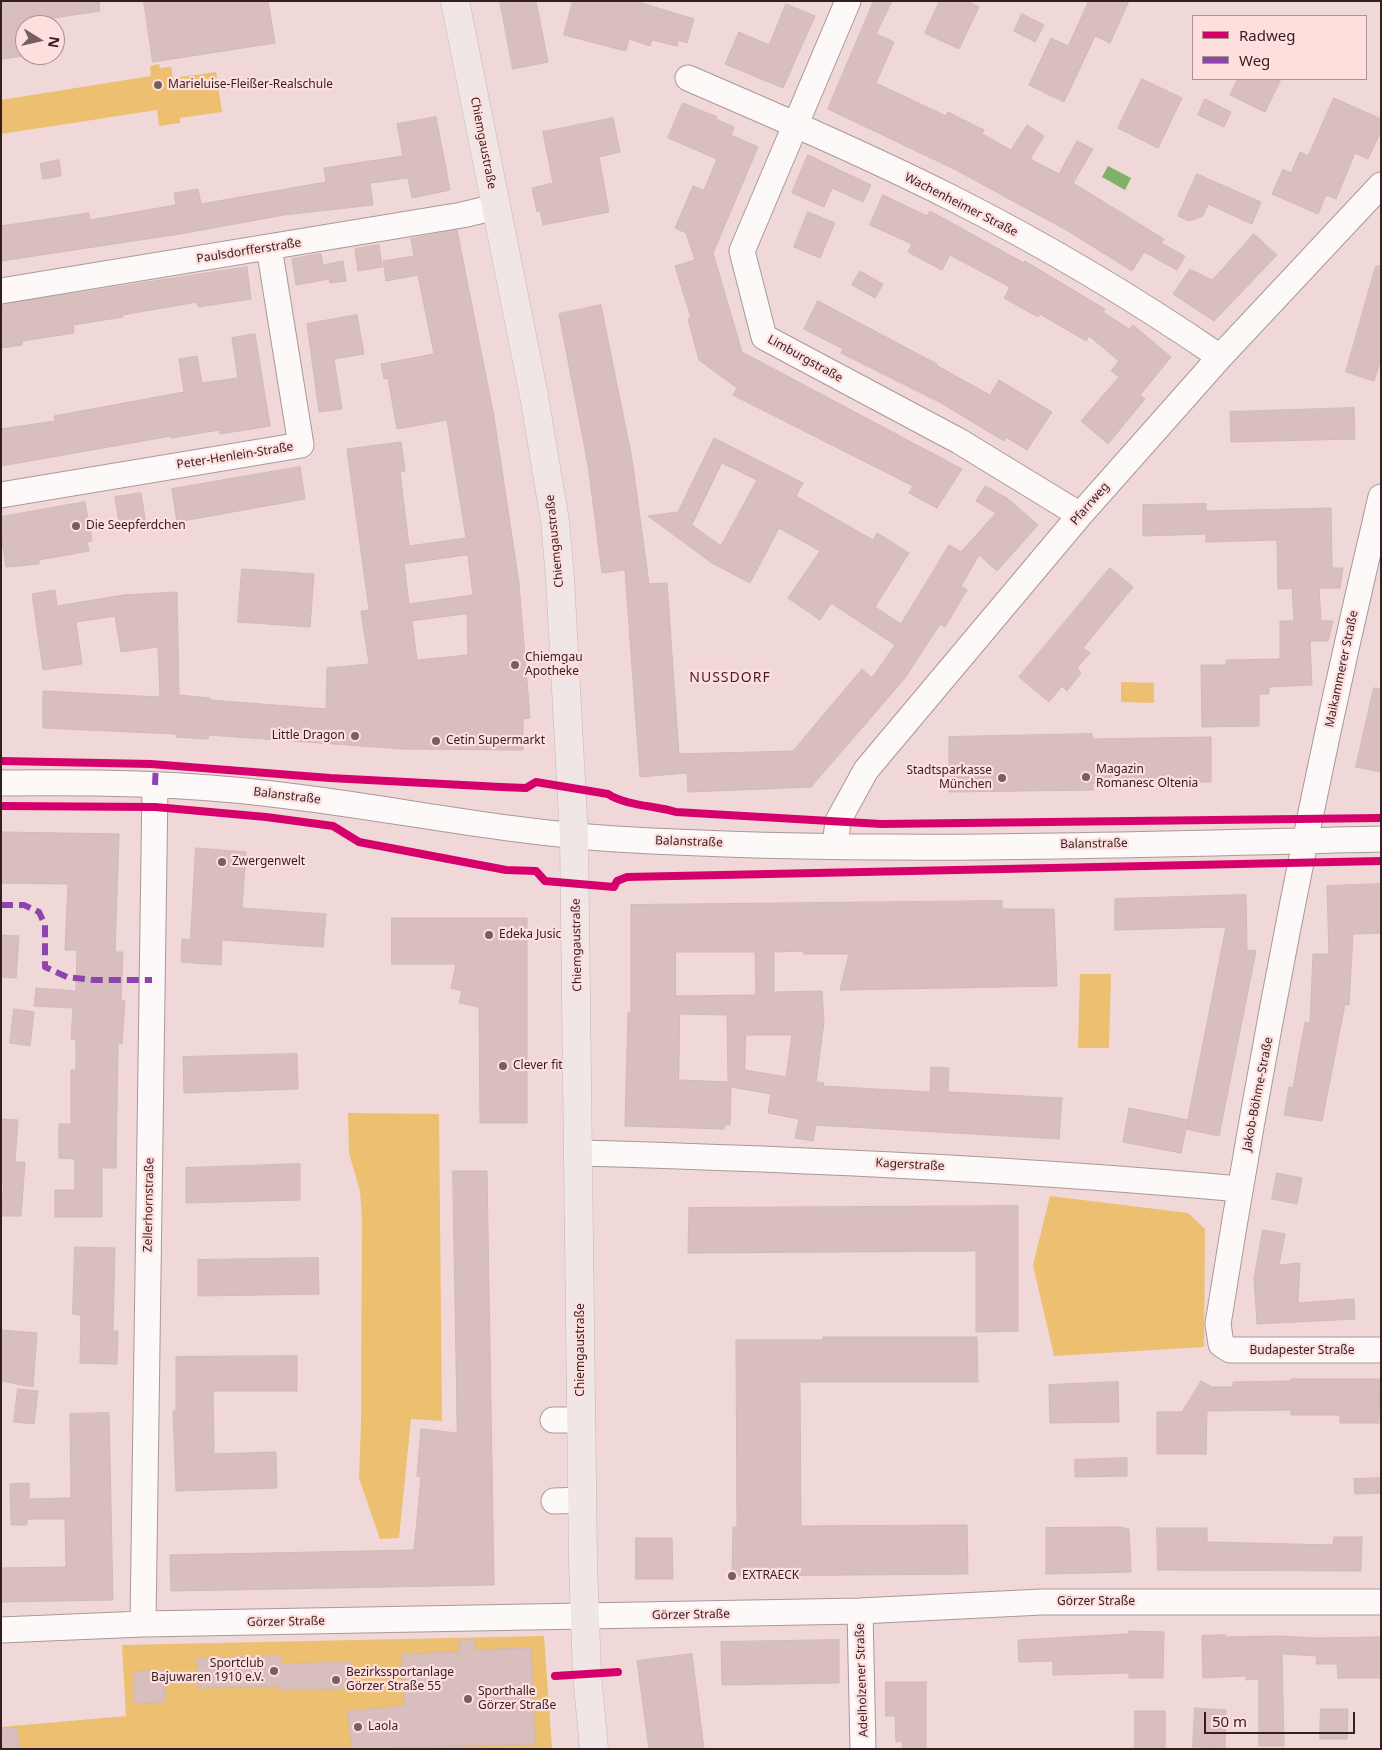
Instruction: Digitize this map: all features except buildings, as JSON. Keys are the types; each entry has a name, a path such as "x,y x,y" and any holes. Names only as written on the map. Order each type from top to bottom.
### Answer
{"main road":[{"name":"Chiemgaustraße","path":"455,1 534,396 555,521 570,739 574,836 584,1617 594,1749"}],"street":[{"name":"Limburgstraße","path":"848,1 742,251 764,337 959,441 1080,515"},
{"name":"Wachenheimer Straße","path":"688,78 795,124 976,211 1142,306 1220,356"},
{"name":"Pfarrweg","path":"834,846 838,821 866,770 1080,515 1220,356 1381,185"},
{"name":"Paulsdorfferstraße","path":"1,291 462,215 496,207"},
{"name":"Peter-Henlein-Straße","path":"1,495 301,445 269,247"},
{"name":"Maikammerer Straße","path":"1305,841 1361,579 1381,497"},
{"name":"Balanstraße","path":"1,783 155,785 267,793 574,836 834,846 1381,839"},
{"name":"Zellerhornstraße","path":"143,1624 155,785"},
{"name":"Jakob-Böhme-Straße","path":"1225,1346 1221,1344 1218,1324 1240,1189 1305,841"},
{"name":"Kagerstraße","path":"579,1152 905,1164 1095,1176 1240,1189"},
{"name":"Budapester Straße","path":"1225,1346 1230,1350 1248,1352 1381,1350"},
{"path":"553,1420 581,1420"},
{"path":"554,1501 582,1500"},
{"name":"Görzer Straße","path":"1,1630 143,1624 860,1611 1042,1602 1381,1602"},
{"name":"Adelholzener Straße","path":"860,1611 863,1749"}],"shaded area":[{"path":"159,64 160,68 171,67 173,78 216,72 222,112 180,118 180,123 159,126 157,110 1,134 1,100 151,76 150,66"},
{"path":"1108,166 1131,178 1125,190 1102,177"},
{"path":"1121,682 1154,683 1154,703 1121,702"},
{"path":"1080,974 1111,974 1109,1048 1078,1048"},
{"path":"348,1113 439,1114 442,1421 411,1419 399,1538 380,1539 359,1478 362,1218 360,1191 349,1153"},
{"path":"1050,1196 1188,1213 1205,1229 1204,1347 1054,1356 1033,1265"},
{"name":"Bezirkssportanlage Görzer Straße 55","path":"544,1636 552,1749 1,1749 1,1727 126,1716 122,1645"}],"marked path":[{"path":"155,785 156,764"},
{"path":"1,905 24,905 39,912 45,925 45,967 67,977 93,980 152,980"}],"cycle path":[{"path":"1,761 151,764 330,778 526,788 536,782 608,794 623,801 676,812 881,824 1381,818"},
{"path":"1,806 155,807 266,817 333,826 359,842 506,870 536,871 545,881 614,887 617,881 627,877 1381,861"},
{"path":"555,1676 618,1672"}],"place":[{"name":"Marieluise-Fleißer-Realschule","path":"158,85"},
{"name":"Die Seepferdchen","path":"76,526"},
{"name":"Chiemgau Apotheke","path":"515,665"},
{"name":"Little Dragon","path":"355,736"},
{"name":"Cetin Supermarkt","path":"436,741"},
{"name":"Magazin Romanesc Oltenia","path":"1086,777"},
{"name":"Stadtsparkasse München","path":"1002,778"},
{"name":"Zwergenwelt","path":"222,862"},
{"name":"Edeka Jusic","path":"489,935"},
{"name":"Clever fit","path":"503,1066"},
{"name":"EXTRAECK","path":"732,1576"},
{"name":"Sportclub Bajuwaren 1910 e.V.","path":"274,1671"},
{"name":"Bezirkssportanlage Görzer Straße 55","path":"336,1680"},
{"name":"Sporthalle Görzer Straße","path":"468,1699"},
{"name":"Laola","path":"358,1727"}],"district":[{"name":"NUSSDORF","path":"730,678"}]}
